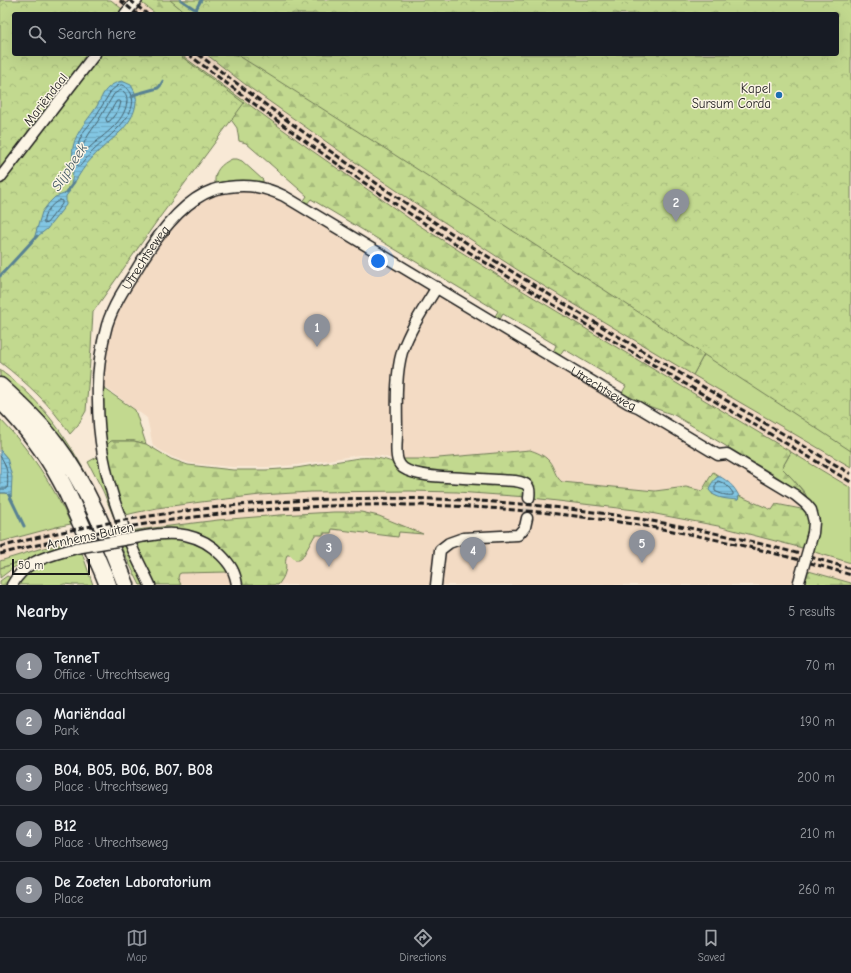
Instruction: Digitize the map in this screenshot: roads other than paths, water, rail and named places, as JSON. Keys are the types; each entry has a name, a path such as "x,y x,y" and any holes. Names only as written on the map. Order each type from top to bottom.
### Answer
{"main road":[{"path":"0,386 43,427 67,460 96,513 126,585"},
{"path":"0,400 22,423 48,458 61,480 108,585"}],"street":[{"path":"127,12 137,0"},
{"name":"Mariëndaal","path":"0,178 93,56"},
{"name":"Utrechtseweg","path":"150,585 129,541 108,477 98,416 98,378 103,339 114,307 122,292 164,229 183,209 198,197 214,190 238,186 262,187 272,190 289,199 628,403 638,407 718,455 727,454 795,495 811,510 814,522 813,533 798,585"},
{"path":"436,287 416,322 402,352 398,376 398,462 404,468 413,472 438,476 522,482 530,489 529,498"},
{"path":"436,585 440,550 448,543 462,538 518,535 525,527 527,518"},
{"name":"Arnhems Buiten","path":"12,585 15,579 27,566 38,560 76,548 170,533 197,538 216,550 234,572 237,585"}],"water":[{"path":"122,81 131,85 135,92 136,103 134,112 125,127 87,163 73,185 71,184 73,175 73,147 77,136 106,90 113,84"},
{"path":"68,190 70,191 66,196 66,205 47,229 34,239 42,212 55,197 64,194"},
{"path":"0,450 7,458 12,477 11,498 6,493 0,493"},
{"path":"719,476 728,482 737,492 739,496 738,500 718,497 709,490 712,482"}],"waterway":[{"path":"181,0 196,10"},
{"name":"Slijpbeek","path":"195,11 201,0"},
{"name":"Slijpbeek","path":"132,97 136,94 158,88 163,81"},
{"name":"Slijpbeek","path":"67,192 74,182"},
{"name":"Slijpbeek","path":"0,276 37,236"},
{"name":"Slijpbeek","path":"9,495 24,526"}],"tunnel":[{"path":"527,518 529,498"}],"railway":[{"path":"120,0 135,12"},
{"path":"130,0 145,12"},
{"path":"191,56 317,150 450,240 599,332 851,482"},
{"path":"201,56 334,154 473,247 614,334 851,474"},
{"path":"0,547 29,539 118,521 209,508 317,500 394,498 471,501 548,507 624,516 701,530 776,548 851,569"},
{"path":"0,554 106,531 213,515 320,506 427,505 534,512 640,525 746,546 851,575"}],"place":[{"name":"Kapel Sursum Corda","path":"779,95"},
{"name":"Mariëndaal","path":"676,222"},
{"name":"TenneT","path":"317,347"},
{"name":"De Zoeten Laboratorium","path":"642,563"},
{"name":"B04, B05, B06, B07, B08","path":"329,567"},
{"name":"B12","path":"473,570"}]}
